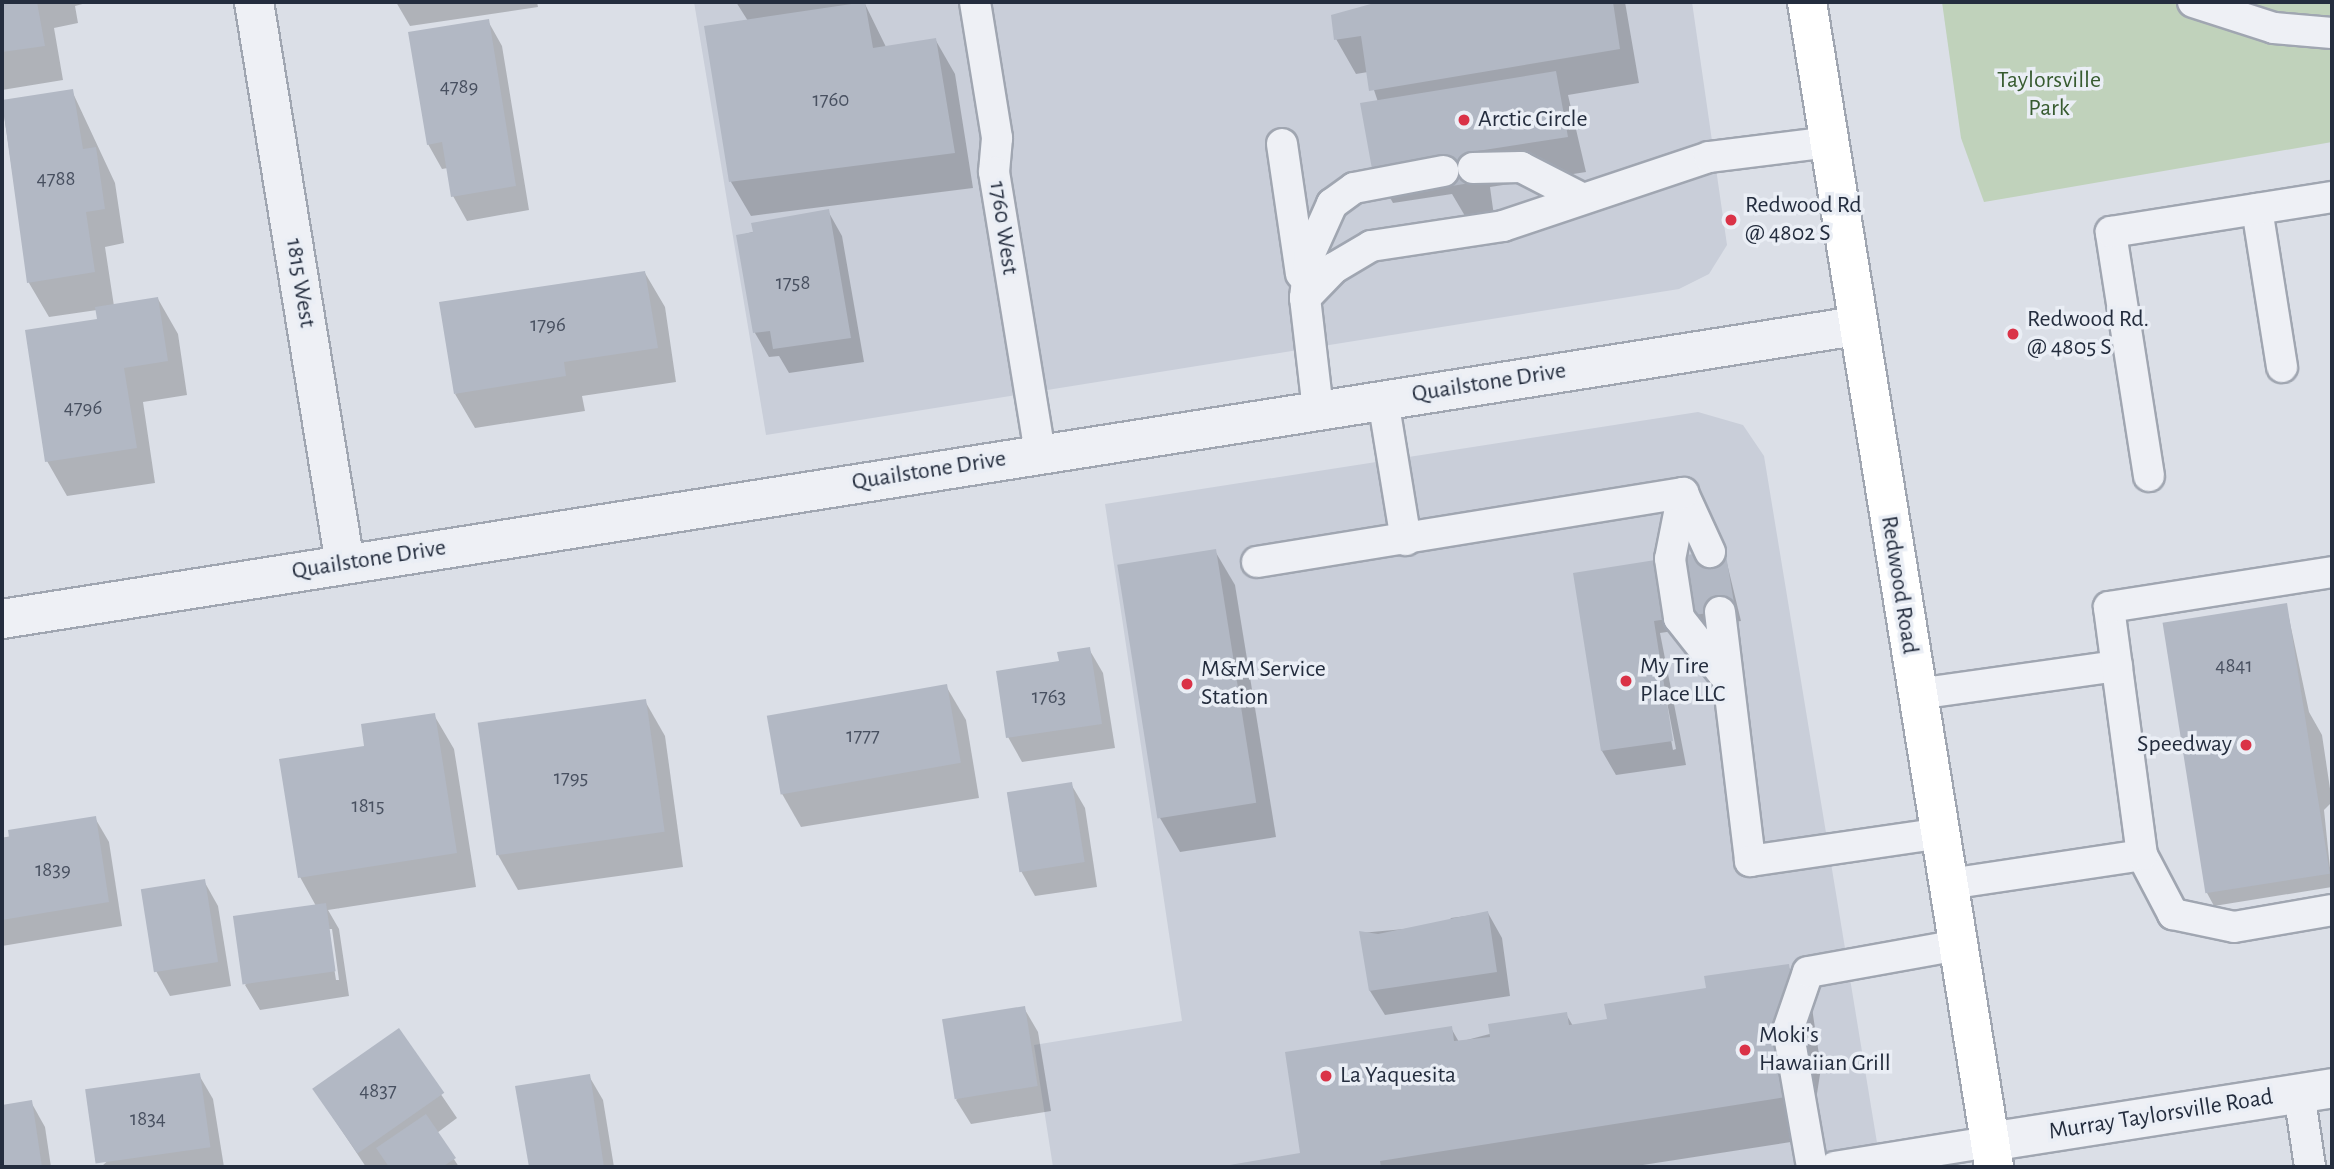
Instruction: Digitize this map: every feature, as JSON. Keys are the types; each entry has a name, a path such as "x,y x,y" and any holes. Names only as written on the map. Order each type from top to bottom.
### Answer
{"main road":[{"name":"Redwood Road","path":"1807,2 1992,1155"}],"street":[{"name":"1815 West","path":"254,2 345,564"},
{"name":"Quailstone Drive","path":"2,619 1857,326"},
{"name":"Murray Taylorsville Road","path":"1992,1155 2315,1090"}],"lane":[{"name":"1760 West","path":"975,2 997,138 994,172 1040,453"},
{"path":"2193,2 2274,28 2332,33"},
{"path":"1305,298 1334,268 1371,246 1503,226 1709,157 1830,142"},
{"path":"1282,144 1305,298 1318,410"},
{"path":"1474,168 1521,167 1581,198"},
{"path":"1305,298 1310,253 1332,204 1354,188 1444,171"},
{"path":"2150,476 2111,232 2332,197"},
{"path":"2257,209 2282,367"},
{"path":"1383,400 1406,540"},
{"path":"1257,562 1406,540 1683,493"},
{"path":"1683,493 1710,552"},
{"path":"1683,493 1670,559 1679,618 1723,674"},
{"path":"2332,572 2109,607 2142,855 2173,914 2234,927 2332,910"},
{"path":"1720,612 1723,674 1750,860 1941,833"},
{"path":"1917,694 2116,666"},
{"path":"1949,884 2142,855"},
{"path":"1812,1167 1788,1030 1808,972 1958,945"},
{"path":"2310,1167 2315,1090"},
{"path":"1835,1167 1992,1155"}],"shaded area":[{"path":"694,2 1692,2 1727,245 1709,274 1679,289 766,435"},
{"path":"1698,412 1743,425 1764,456 1881,1167 1053,1167 1034,1045 1182,1021 1105,504"}],"green space":[{"name":"Taylorsville Park","path":"1942,2 2332,2 2332,142 1984,202 1961,138"}],"building":[{"path":"2,2 37,2 45,46 2,52"},
{"path":"865,2 873,48 936,38 955,153 729,182 704,26"},
{"path":"1378,2 1613,2 1620,49 1369,91 1361,36 1334,40 1331,15"},
{"path":"489,19 516,186 451,197 442,142 427,145 408,32"},
{"name":"Arctic Circle","path":"1556,71 1568,137 1471,152 1476,182 1446,187 1441,158 1372,169 1360,103"},
{"path":"73,89 83,149 96,147 105,209 86,212 95,272 27,283 2,100"},
{"path":"829,209 851,338 773,349 770,331 753,333 736,235 753,232 751,223"},
{"path":"645,271 658,348 564,362 566,376 454,394 439,302"},
{"path":"158,297 168,361 124,368 137,448 45,462 25,330 97,319 95,307"},
{"name":"M&M Service Station","path":"1216,549 1256,803 1157,818 1117,565"},
{"name":"My Tire Place LLC","path":"1725,549 1735,609 1654,621 1673,741 1601,751 1573,573"},
{"path":"2287,603 2330,874 2205,893 2163,623"},
{"path":"1090,647 1102,724 1006,738 996,671 1059,661 1057,652"},
{"path":"947,684 961,763 781,795 767,716"},
{"path":"646,699 665,832 496,855 478,723"},
{"path":"435,713 457,853 298,878 279,759 364,746 361,724"},
{"path":"1072,782 1085,862 1019,872 1007,792"},
{"path":"96,816 109,902 2,920 2,838 9,837 8,830"},
{"path":"205,879 218,962 154,972 141,889"},
{"path":"326,903 336,971 243,984 233,916"},
{"path":"1488,911 1497,972 1369,991 1359,931 1378,934"},
{"path":"1789,964 1798,1024 1786,1097 1380,1161 1381,1167 1218,1167 1300,1153 1285,1052 1452,1026 1454,1041 1490,1037 1488,1024 1567,1012 1569,1025 1607,1019 1604,1004 1706,988 1704,976"},
{"path":"1025,1006 1038,1086 955,1099 942,1019"},
{"path":"399,1028 444,1093 357,1154 312,1089"},
{"path":"200,1073 210,1147 96,1163 85,1089"},
{"path":"590,1074 604,1167 529,1167 515,1086"},
{"path":"32,1100 42,1167 2,1167 2,1105"},
{"path":"426,1114 456,1158 442,1167 389,1167 376,1148"}],"place":[{"name":"Arctic Circle","path":"1464,120"},
{"name":"Redwood Rd @ 4802 S","path":"1731,220"},
{"name":"Redwood Rd. @ 4805 S","path":"2013,334"},
{"name":"My Tire Place LLC","path":"1626,681"},
{"name":"M&M Service Station","path":"1187,684"},
{"name":"Speedway","path":"2246,745"},
{"name":"Moki's Hawaiian Grill","path":"1745,1050"},
{"name":"La Yaquesita","path":"1326,1076"}]}
